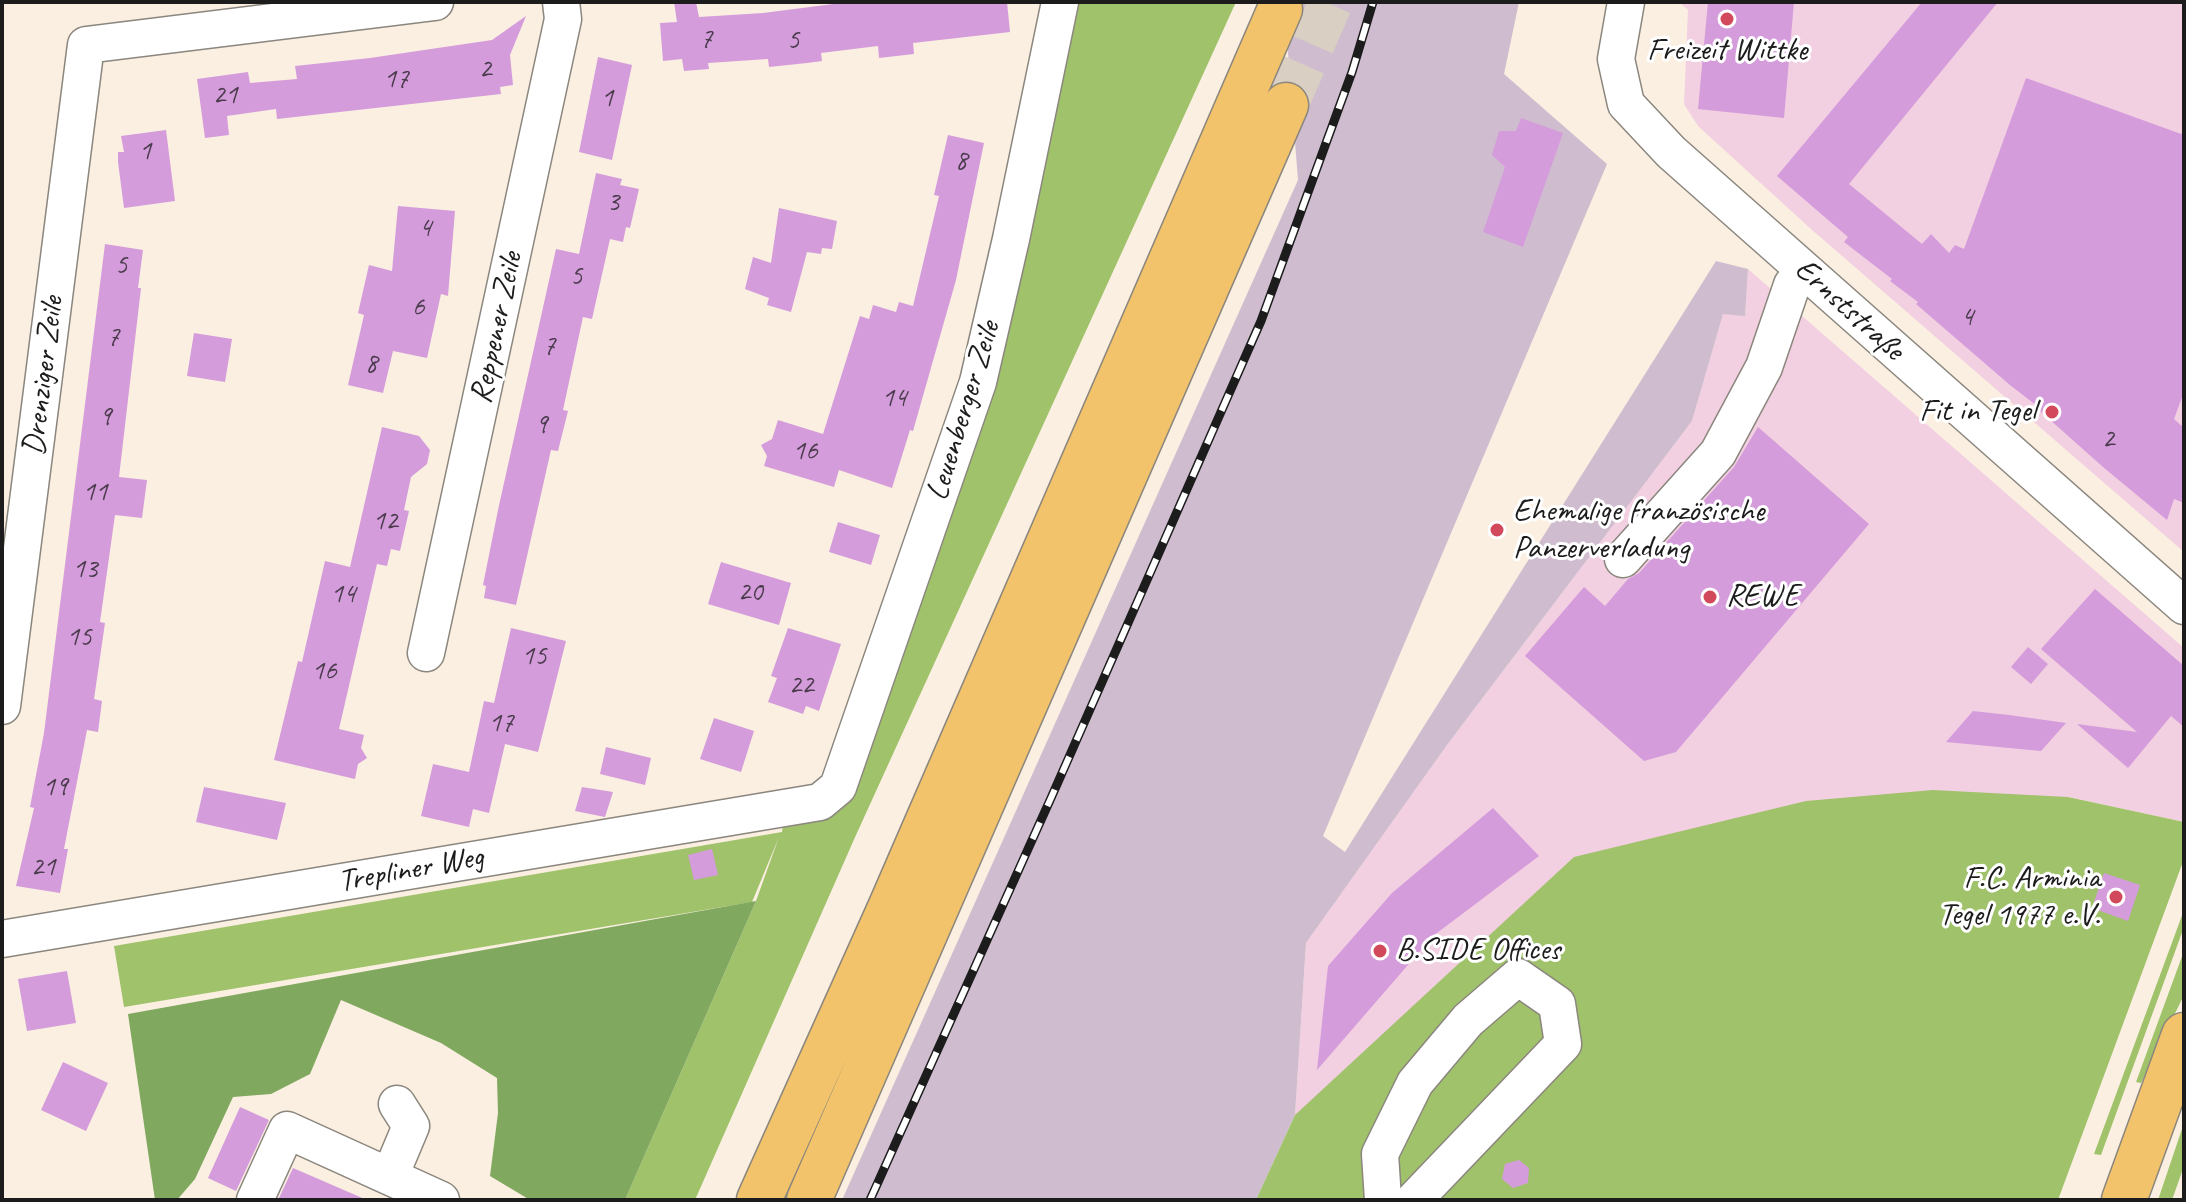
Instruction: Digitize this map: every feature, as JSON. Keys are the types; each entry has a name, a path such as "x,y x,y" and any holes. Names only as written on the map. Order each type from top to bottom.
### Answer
{"main road":[{"path":"759,1200 891,906 1280,9"},
{"path":"809,1200 1286,105"},
{"path":"2124,1200 2184,1035"}],"street":[{"name":"Drenziger Zeile","path":"2,706 86,45 435,2"},
{"name":"Reppener Zeile","path":"426,653 563,19 561,2"},
{"name":"Leuenberger Zeile","path":"820,802 838,787 978,382 1060,2"},
{"name":"Ernststraße","path":"1626,2 1616,59 1626,104 1671,152 2184,606"},
{"path":"1623,559 1718,453 1764,367 1792,285 1804,270"},
{"name":"Trepliner Weg","path":"2,939 820,802"},
{"path":"1383,1200 1380,1154 1415,1083 1468,1020 1518,977 1557,1004 1563,1044 1414,1200"},
{"path":"390,1176 411,1126 397,1104"},
{"path":"255,1200 287,1130 441,1200"}],"shaded area":[{"path":"1284,2 1519,2 1504,74 1607,164 1323,836 1345,852 1716,261 1748,269 1745,316 1723,314 1692,421 1447,745 1306,943 1295,1115 1256,1200 842,1200 1298,180"},
{"path":"1679,2 2184,2 2184,552 1811,229 1698,126 1684,104 1688,10"},
{"path":"1748,269 2184,648 2184,822 2068,797 1295,1115 1306,943 1447,745 1692,421 1723,313 1745,315"}],"green space":[{"path":"1077,2 1236,2 856,835 695,1200 625,1200 756,901 779,837 752,902 124,1007 114,946 782,832 784,813 830,806"},
{"path":"1933,790 2068,797 2184,822 2184,859 2058,1200 1256,1200 1295,1115 1574,857 1806,801"},
{"path":"756,901 625,1200 530,1200 490,1176 498,1113 497,1078 441,1043 341,1000 310,1074 271,1094 233,1097 195,1179 177,1200 155,1200 128,1014"},
{"path":"2184,910 2184,927 2101,1155 2094,1154"},
{"path":"2184,951 2184,995 2141,1083 2136,1082"},
{"path":"2184,1123 2184,1166 2172,1200 2158,1200"}],"building":[{"path":"674,2 696,2 699,17 849,2 1007,2 1010,32 913,43 914,54 879,58 878,46 821,53 822,61 807,63 769,67 768,59 708,63 709,69 684,71 682,59 663,61 660,23 677,22"},
{"path":"1708,2 1794,2 1784,118 1698,109"},
{"path":"1922,2 1998,2 1849,184 1922,244 1931,234 1949,253 1955,245 1964,249 2026,78 2184,135 2184,392 2174,419 2184,428 2184,503 2174,499 2167,520 1916,304 1918,302 1890,281 1892,279 1844,242 1848,237 1777,176"},
{"path":"526,16 510,55 513,85 500,87 501,94 277,119 276,109 227,116 229,135 205,138 197,79 248,72 250,83 297,79 295,66 492,40"},
{"path":"598,57 632,65 612,160 579,152"},
{"path":"1521,118 1563,133 1523,247 1483,232 1505,167 1492,155 1499,131 1516,131"},
{"path":"166,130 175,201 124,208 118,162 118,152 124,152 121,136"},
{"path":"948,135 984,143 956,280 913,431 910,430 892,488 839,470 834,487 764,466 767,456 761,445 772,439 778,420 823,434 860,316 869,319 873,305 896,312 899,302 913,306 939,196 934,195"},
{"path":"596,173 622,179 620,185 639,189 630,228 626,227 623,242 610,239 592,319 583,317 563,410 568,411 558,451 551,450 516,605 484,598 486,586 483,585 498,510 556,249 579,254"},
{"path":"398,206 455,211 448,296 441,294 427,358 393,351 383,393 348,385 364,315 358,313 369,265 392,271"},
{"path":"779,208 837,221 832,249 822,248 821,254 807,252 791,312 767,305 769,298 745,289 753,257 771,263"},
{"path":"105,244 143,250 119,477 147,480 142,518 115,515 100,622 105,623 94,699 102,701 98,732 87,730 64,849 68,849 60,893 16,886 34,808 30,807 44,733"},
{"path":"194,333 232,339 225,382 187,376"},
{"path":"382,427 419,436 430,450 427,464 411,477 404,510 409,511 400,551 391,549 387,566 377,564 339,729 364,735 361,748 367,758 358,764 355,779 274,760 298,661 302,662 325,561 350,567"},
{"name":"REWE","path":"1758,427 1869,524 1676,752 1644,761 1525,656 1584,587 1605,606 1628,579 1639,573 1734,467"},
{"path":"838,522 880,535 871,565 829,552"},
{"path":"721,562 791,583 779,625 708,604"},
{"path":"2095,589 2184,666 2184,727 2171,716 2128,768 2077,724 2137,732 2041,649"},
{"path":"511,628 566,641 538,752 505,744 489,813 473,809 469,827 421,816 433,764 469,772 484,701 494,703"},
{"path":"788,628 841,644 819,711 806,706 803,714 768,702 777,678 771,676"},
{"path":"2028,647 2048,664 2031,684 2011,667"},
{"path":"1973,711 2066,723 2041,751 1946,742"},
{"path":"714,718 754,731 741,772 700,759"},
{"path":"606,747 651,758 645,785 600,774"},
{"path":"204,787 286,803 277,840 196,822"},
{"path":"582,787 613,792 605,817 575,811"},
{"name":"B.SIDE Offices","path":"1493,808 1539,856 1433,936 1317,1070 1328,966 1392,893"},
{"path":"712,849 718,875 694,880 688,855"},
{"name":"F.C. Arminia Tegel 1977 e.V.","path":"2104,873 2140,885 2128,921 2092,908"},
{"path":"67,971 76,1023 27,1031 18,979"},
{"path":"63,1062 108,1083 86,1131 41,1110"},
{"path":"240,1107 269,1120 236,1191 208,1178"},
{"path":"1519,1160 1529,1168 1528,1183 1513,1188 1502,1179 1505,1164"},
{"path":"293,1168 367,1200 278,1200"}],"tunnel":[{"path":"1286,105 1331,2"}],"railway":[{"path":"870,1200 1261,321 1352,72 1373,2"}],"place":[{"name":"Freizeit Wittke","path":"1727,19"},
{"name":"Fit in Tegel","path":"2052,412"},
{"name":"Ehemalige französische Panzerverladung","path":"1497,530"},
{"name":"REWE","path":"1710,597"},
{"name":"F.C. Arminia Tegel 1977 e.V.","path":"2116,897"},
{"name":"B.SIDE Offices","path":"1380,951"}]}
